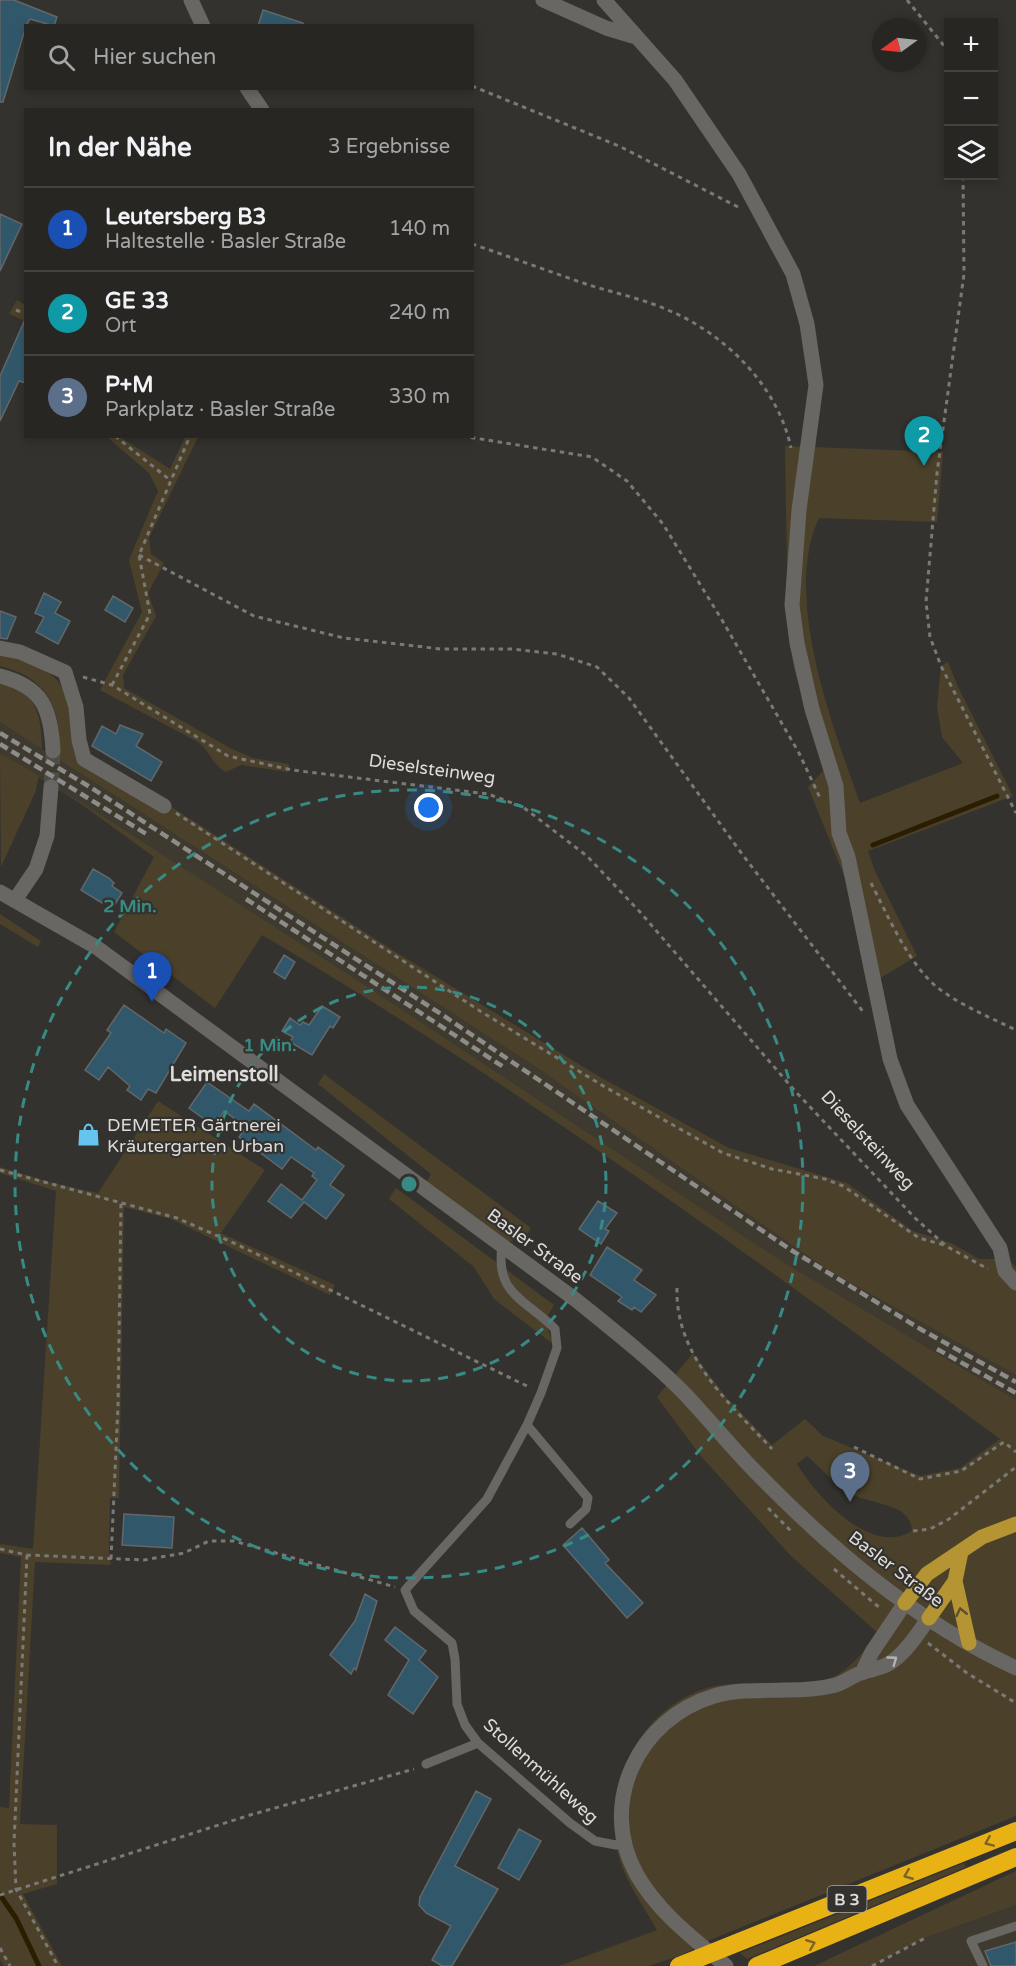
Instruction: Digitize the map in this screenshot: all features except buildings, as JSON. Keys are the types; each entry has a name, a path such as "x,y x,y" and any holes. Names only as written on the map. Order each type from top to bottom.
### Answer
{"highway":[{"name":"B 3","path":"685,1964 1016,1831"},
{"name":"B 3","path":"757,1966 1015,1857"}],"main road":[{"path":"905,1603 927,1574 982,1537 1016,1524"},
{"path":"929,1618 955,1581 961,1552"},
{"path":"955,1581 969,1643"}],"street":[{"path":"191,0 202,24"},
{"path":"543,0 606,28 636,37"},
{"path":"604,0 675,81 739,174 794,274 807,324 816,386 799,510 794,615 797,643 812,709 836,786 839,833 848,857 890,1059 907,1105 1000,1248 1005,1271 1016,1283"},
{"path":"248,90 261,108"},
{"path":"0,648 20,652 65,672 76,707 79,740 84,759 164,806"},
{"path":"0,676 23,683 45,705 51,719 53,751"},
{"path":"15,900 36,869 46,836 51,787"},
{"name":"Basler Straße","path":"0,892 96,947 576,1300 646,1357 803,1520 905,1603 969,1643 1016,1668"},
{"path":"862,1673 872,1652 905,1603"},
{"path":"726,1966 660,1906 637,1875 625,1843 620,1815 630,1767 652,1734 695,1704 732,1692 814,1689 837,1684 862,1673 879,1670 901,1655 929,1618"}],"lane":[{"path":"405,1590 487,1499 527,1425 557,1348 555,1329 507,1287 500,1262 502,1247"},
{"path":"527,1425 588,1498 586,1509 570,1524"},
{"name":"Stollenmühleweg","path":"405,1590 414,1611 452,1643 457,1704 465,1725 478,1743 570,1823 595,1841 616,1845 625,1843"},
{"path":"426,1764 478,1743"},
{"path":"983,1966 971,1941 1016,1926"}],"path":[{"path":"907,0 944,46"},
{"path":"474,87 619,146 739,208"},
{"path":"963,180 964,274 937,472 926,602 930,637 941,666 1016,813"},
{"path":"474,245 668,310 700,327 752,371 772,397 786,423 793,458"},
{"path":"16,310 24,313"},
{"path":"118,438 170,480"},
{"path":"112,685 150,614 139,555 189,438"},
{"path":"474,438 592,458 627,481 663,524 722,620 799,753 825,809"},
{"path":"139,555 254,616 344,638 441,649 512,649 557,654 597,667 629,698 834,976 869,1019 885,1027"},
{"name":"Dieselsteinweg","path":"65,672 112,685 228,756 292,770 488,794 523,807 587,856 795,1090 915,1218 946,1246"},
{"path":"164,806 480,1011 615,1093 723,1153 772,1169 825,1179 843,1186 919,1238 946,1246 991,1270 1005,1271"},
{"path":"890,919 907,950 936,987 969,1008 1016,1030"},
{"path":"0,1170 177,1218 236,1244 541,1393"},
{"path":"111,1559 118,1406 121,1202"},
{"path":"677,1288 676,1309 682,1329 702,1369 723,1398 772,1449"},
{"path":"854,1448 920,1479 962,1471 1004,1442 1016,1452"},
{"path":"913,1531 930,1529 949,1519 1016,1467"},
{"path":"0,1549 27,1555 144,1560 184,1553 209,1541 234,1540 405,1590"},
{"path":"27,1555 14,1843 16,1889 58,1966"},
{"path":"917,1635 967,1672 1016,1703"},
{"path":"0,1895 239,1819 426,1764"},
{"path":"872,1966 927,1937"},
{"path":"0,1948 10,1966"}],"shaded area":[{"path":"17,300 24,304 24,321 9,314"},
{"path":"108,438 122,438 170,469 185,438 198,438 149,538 151,554 164,563 148,593 156,616 123,675 124,688 230,748 253,758 289,764 288,772 241,765 226,772 217,766 198,742 100,690 142,612 129,560 158,491 149,473"},
{"path":"785,446 943,452 937,522 819,518 809,550 806,585 809,622 816,661 825,700 860,803 963,763 942,737 937,707 941,666 948,662 958,687 1013,796 868,851 874,869 917,956 867,986 845,878 808,787 825,769 794,669 788,629"},
{"path":"0,652 39,668 58,682 68,704 76,745 394,951 600,1077 729,1148 847,1183 913,1231 951,1243 979,1259 1009,1259 1016,1268 1016,1375 831,1272 533,1065 58,759 58,726 50,699 31,679 0,666"},
{"path":"0,684 13,688 30,699 38,716 42,749 0,722"},
{"path":"0,722 533,1065 831,1272 1016,1375 1016,1400 783,1262 380,995 0,753"},
{"path":"0,753 39,776 35,793 1,867"},
{"path":"62,790 380,995 783,1262 1016,1400 1016,1816 710,1940 682,1955 649,1966 559,1966 657,1930 622,1867 616,1844 615,1818 617,1793 624,1768 650,1725 669,1708 690,1695 715,1686 795,1684 825,1680 849,1666 878,1633 791,1556 700,1455 657,1397 693,1353 725,1396 772,1445 805,1419 823,1436 920,1476 960,1468 1000,1439 729,1242 545,1114 358,993 262,935 215,1008 114,932 154,857","holes":["807,1456 848,1492 898,1510 910,1522 912,1531 896,1537 879,1536 863,1530 846,1519 817,1492 797,1464"]},
{"path":"0,914 41,941 38,947 0,924"},
{"path":"324,1074 531,1228 526,1236 504,1243 426,1183 431,1174 318,1084"},
{"path":"158,1101 265,1170 221,1233 335,1285 330,1295 171,1219 124,1207 119,1498 110,1498 109,1554 111,1565 35,1562 20,1824 57,1825 57,1884 23,1894 62,1966 4,1966 0,1960 0,1807 9,1808 21,1557 0,1553 0,1544 33,1549 56,1191 0,1173 0,1167 53,1183 98,1193"},
{"path":"396,1188 554,1305 545,1321 553,1344 494,1299 474,1267 389,1199"},
{"path":"964,1863 966,1867 747,1959 740,1953"},
{"path":"1016,1871 1016,1905 927,1937 872,1966 814,1966"},
{"path":"1016,1905 1016,1966 872,1966 927,1937"}],"waterway":[{"path":"873,845 997,796"},
{"path":"0,1895 16,1918 39,1966"}],"tunnel":[{"path":"51,787 53,751"}],"railway":[{"path":"0,733 90,787 441,1014 791,1250 922,1330 1016,1382"},
{"path":"0,744 148,835"},
{"path":"246,899 505,1068"},
{"path":"937,1349 1016,1393"}],"place":[{"name":"GE 33","path":"924,466"},
{"name":"Leutersberg B3","path":"152,1002"},
{"name":"DEMETER Gärtnerei Kräutergarten Urban","path":"89,1135"},
{"name":"P+M","path":"850,1502"}],"district":[{"name":"Leimenstoll","path":"224,1074"}]}
